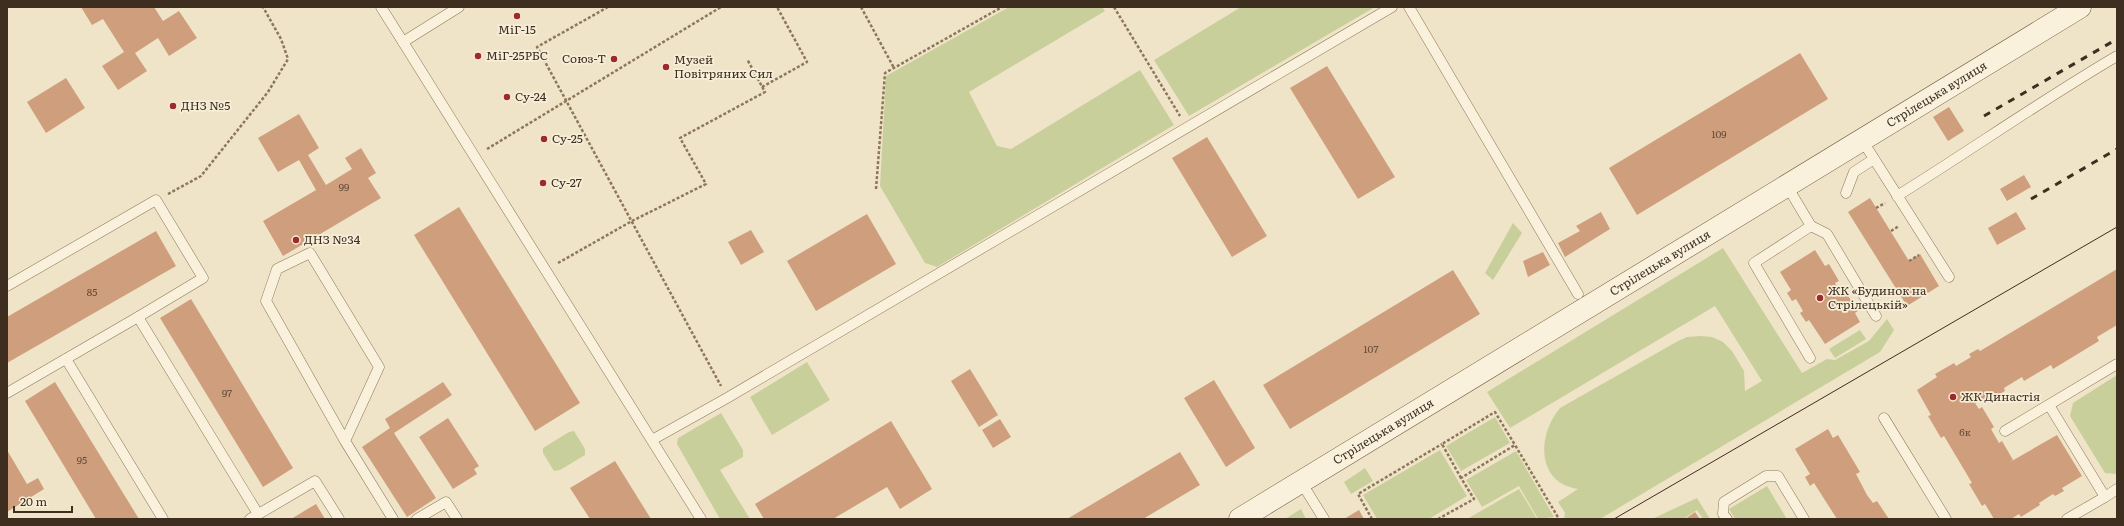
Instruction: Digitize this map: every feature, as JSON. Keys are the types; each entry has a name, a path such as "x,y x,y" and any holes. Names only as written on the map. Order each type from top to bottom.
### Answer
{"main road":[{"name":"Стрілецька вулиця","path":"1240,519 2080,7"}],"lane":[{"path":"381,7 701,519"},
{"path":"403,42 460,7"},
{"path":"652,440 727,398 1392,7"},
{"path":"1409,7 1578,294"},
{"path":"1897,196 1968,153 2055,93 2117,56"},
{"path":"1862,140 1949,277"},
{"path":"1846,193 1854,172 1874,159"},
{"path":"1787,186 1812,226 1827,234 1876,316"},
{"path":"7,286 156,200 203,278 7,393"},
{"path":"1810,358 1754,263 1812,226"},
{"path":"345,441 379,367 310,253 277,269 266,300 345,441 393,519"},
{"path":"138,317 254,517 315,481 339,519"},
{"path":"66,359 163,519"},
{"path":"2005,431 2117,364"},
{"path":"2049,405 2105,497"},
{"path":"1884,418 1946,519"},
{"path":"1727,519 1723,514 1724,502 1766,476 1778,476 1804,519"},
{"path":"1301,482 1324,519"},
{"path":"2067,519 2117,489"},
{"path":"417,519 446,502 457,519"}],"path":[{"path":"156,200 201,176 268,92 288,59 281,38 263,7"},
{"path":"608,7 537,47 727,398"},
{"path":"474,157 721,7"},
{"path":"762,87 807,62 777,7"},
{"path":"861,7 894,68"},
{"path":"876,189 885,73 1002,7"},
{"path":"1114,7 1187,127"},
{"path":"545,270 632,221 706,184 680,138 765,92 747,59"},
{"path":"1891,231 1903,223"},
{"path":"1372,519 1358,494 1495,412 1560,519"},
{"path":"1438,519 1474,499 1442,444"},
{"path":"1461,478 1515,445"}],"green space":[{"path":"1009,7 1102,7 1105,11 969,92 997,146 1011,149 1140,70 1174,125 937,267 925,263 880,186 886,76"},
{"path":"1241,7 1375,7 1189,116 1154,60"},
{"path":"1513,223 1522,233 1493,280 1485,273"},
{"path":"1723,248 1802,373 1827,359 1835,360 1869,341 1887,319 1894,330 1880,352 1600,519 1564,519 1565,513 1558,502 1578,489 1564,485 1554,478 1548,468 1545,456 1547,431 1552,419 1560,408 1687,337 1712,337 1723,342 1732,351 1744,371 1745,391 1762,381 1715,306 1510,428 1487,392"},
{"path":"1860,330 1866,339 1835,358 1829,349"},
{"path":"807,362 830,400 772,435 750,397"},
{"path":"2117,375 2117,474 2105,473 2070,416 2073,403"},
{"path":"721,413 743,450 743,457 720,470 750,519 720,519 677,444 678,438"},
{"path":"1495,417 1510,443 1461,471 1446,446"},
{"path":"574,431 585,449 585,455 560,470 554,471 543,453 543,448 569,432"},
{"path":"1440,450 1467,496 1429,519 1377,519 1363,495"},
{"path":"1516,451 1554,517 1538,519 1519,486 1482,507 1466,480"},
{"path":"1365,468 1373,481 1351,494 1344,482"},
{"path":"1767,486 1787,519 1735,519 1729,509"},
{"path":"1519,489 1537,519 1467,519"},
{"path":"1697,498 1710,519 1703,519 1697,510 1683,519 1652,519"},
{"path":"1301,509 1306,519 1285,519"}],"building":[{"path":"81,7 154,7 163,21 179,11 197,38 169,56 158,38 135,53 147,71 118,90 102,66 124,52 103,19 92,25"},
{"path":"1800,53 1828,99 1637,215 1609,168"},
{"path":"1327,66 1395,177 1358,199 1290,88"},
{"path":"66,78 85,108 46,133 27,102"},
{"path":"1949,107 1964,131 1948,141 1933,117"},
{"path":"299,114 319,148 308,155 326,185 352,169 345,158 361,148 376,173 368,178 381,198 283,256 263,221 316,190 299,160 278,172 258,138"},
{"path":"1207,137 1267,236 1232,257 1172,158"},
{"path":"2024,175 2031,187 2007,201 2000,189"},
{"path":"1870,198 1909,261 1920,254 1939,286 1907,306 1848,212"},
{"path":"459,207 580,403 535,431 414,235"},
{"path":"1601,212 1610,229 1565,257 1558,243 1580,231 1576,226"},
{"path":"2016,212 2026,229 1997,245 1988,228"},
{"path":"867,214 896,264 816,311 787,261"},
{"path":"751,230 764,252 741,265 728,242"},
{"path":"156,231 176,266 7,363 7,317"},
{"name":"ЖК «Будинок на Стрілецькій»","path":"1815,250 1825,266 1829,264 1839,281 1835,283 1843,296 1847,294 1858,311 1855,313 1860,322 1825,344 1809,320 1806,322 1800,313 1803,311 1796,299 1792,301 1787,293 1791,290 1780,272"},
{"path":"1543,252 1550,265 1528,277 1523,261"},
{"name":"ЖК Династія","path":"2117,269 2117,325 2097,337 2099,341 2053,369 2051,365 2024,381 2022,377 2004,388 2005,391 1996,396 1995,394 1975,403 1979,409 1982,407 1994,427 1991,429 1999,443 2002,441 2013,460 2010,462 2057,435 2082,476 2062,488 2064,491 2055,496 2053,494 2039,503 2040,505 2021,517 2019,514 2011,519 1994,519 1985,504 1982,506 1969,484 1972,483 1944,436 1941,438 1928,416 1931,415 1917,390 1937,377 1935,374 1954,363 1956,366 1971,357 1969,354 1978,349 1980,351"},
{"path":"1453,270 1480,314 1290,429 1263,385"},
{"path":"191,299 293,468 263,487 160,318"},
{"path":"970,369 998,415 979,427 951,381"},
{"path":"1214,380 1255,448 1226,467 1184,398"},
{"path":"55,382 139,519 96,519 25,401"},
{"path":"443,382 452,395 394,433 436,498 407,517 362,447 390,428 385,419"},
{"path":"448,418 479,466 474,469 477,474 453,489 419,437"},
{"path":"1000,419 1011,437 993,448 982,430"},
{"path":"891,421 932,489 900,509 887,487 833,519 764,519 755,504"},
{"path":"1828,429 1833,438 1838,435 1860,472 1856,474 1867,495 1873,503 1877,501 1889,519 1837,519 1814,483 1810,486 1805,477 1810,474 1795,449"},
{"path":"7,450 27,484 38,478 44,489 7,512"},
{"path":"1180,452 1200,485 1143,519 1067,519"},
{"path":"615,461 651,519 590,519 570,488"},
{"path":"316,504 325,519 291,519"},
{"path":"1359,510 1364,519 1344,519"},
{"path":"1695,512 1700,519 1685,519"}],"tram line":[{"path":"1614,519 2117,227"}],"railway":[{"path":"1984,116 2117,39"},
{"path":"2031,199 2117,149"}],"place":[{"name":"МіГ-15","path":"517,16"},
{"name":"МіГ-25РБС","path":"478,56"},
{"name":"Союз-Т","path":"614,59"},
{"name":"Музей Повітряних Сил","path":"666,67"},
{"name":"Су-24","path":"507,97"},
{"name":"ДНЗ №5","path":"173,106"},
{"name":"Су-25","path":"544,139"},
{"name":"Су-27","path":"543,183"},
{"name":"ДНЗ №34","path":"296,240"},
{"name":"ЖК «Будинок на Стрілецькій»","path":"1820,298"},
{"name":"ЖК Династія","path":"1953,397"}]}
